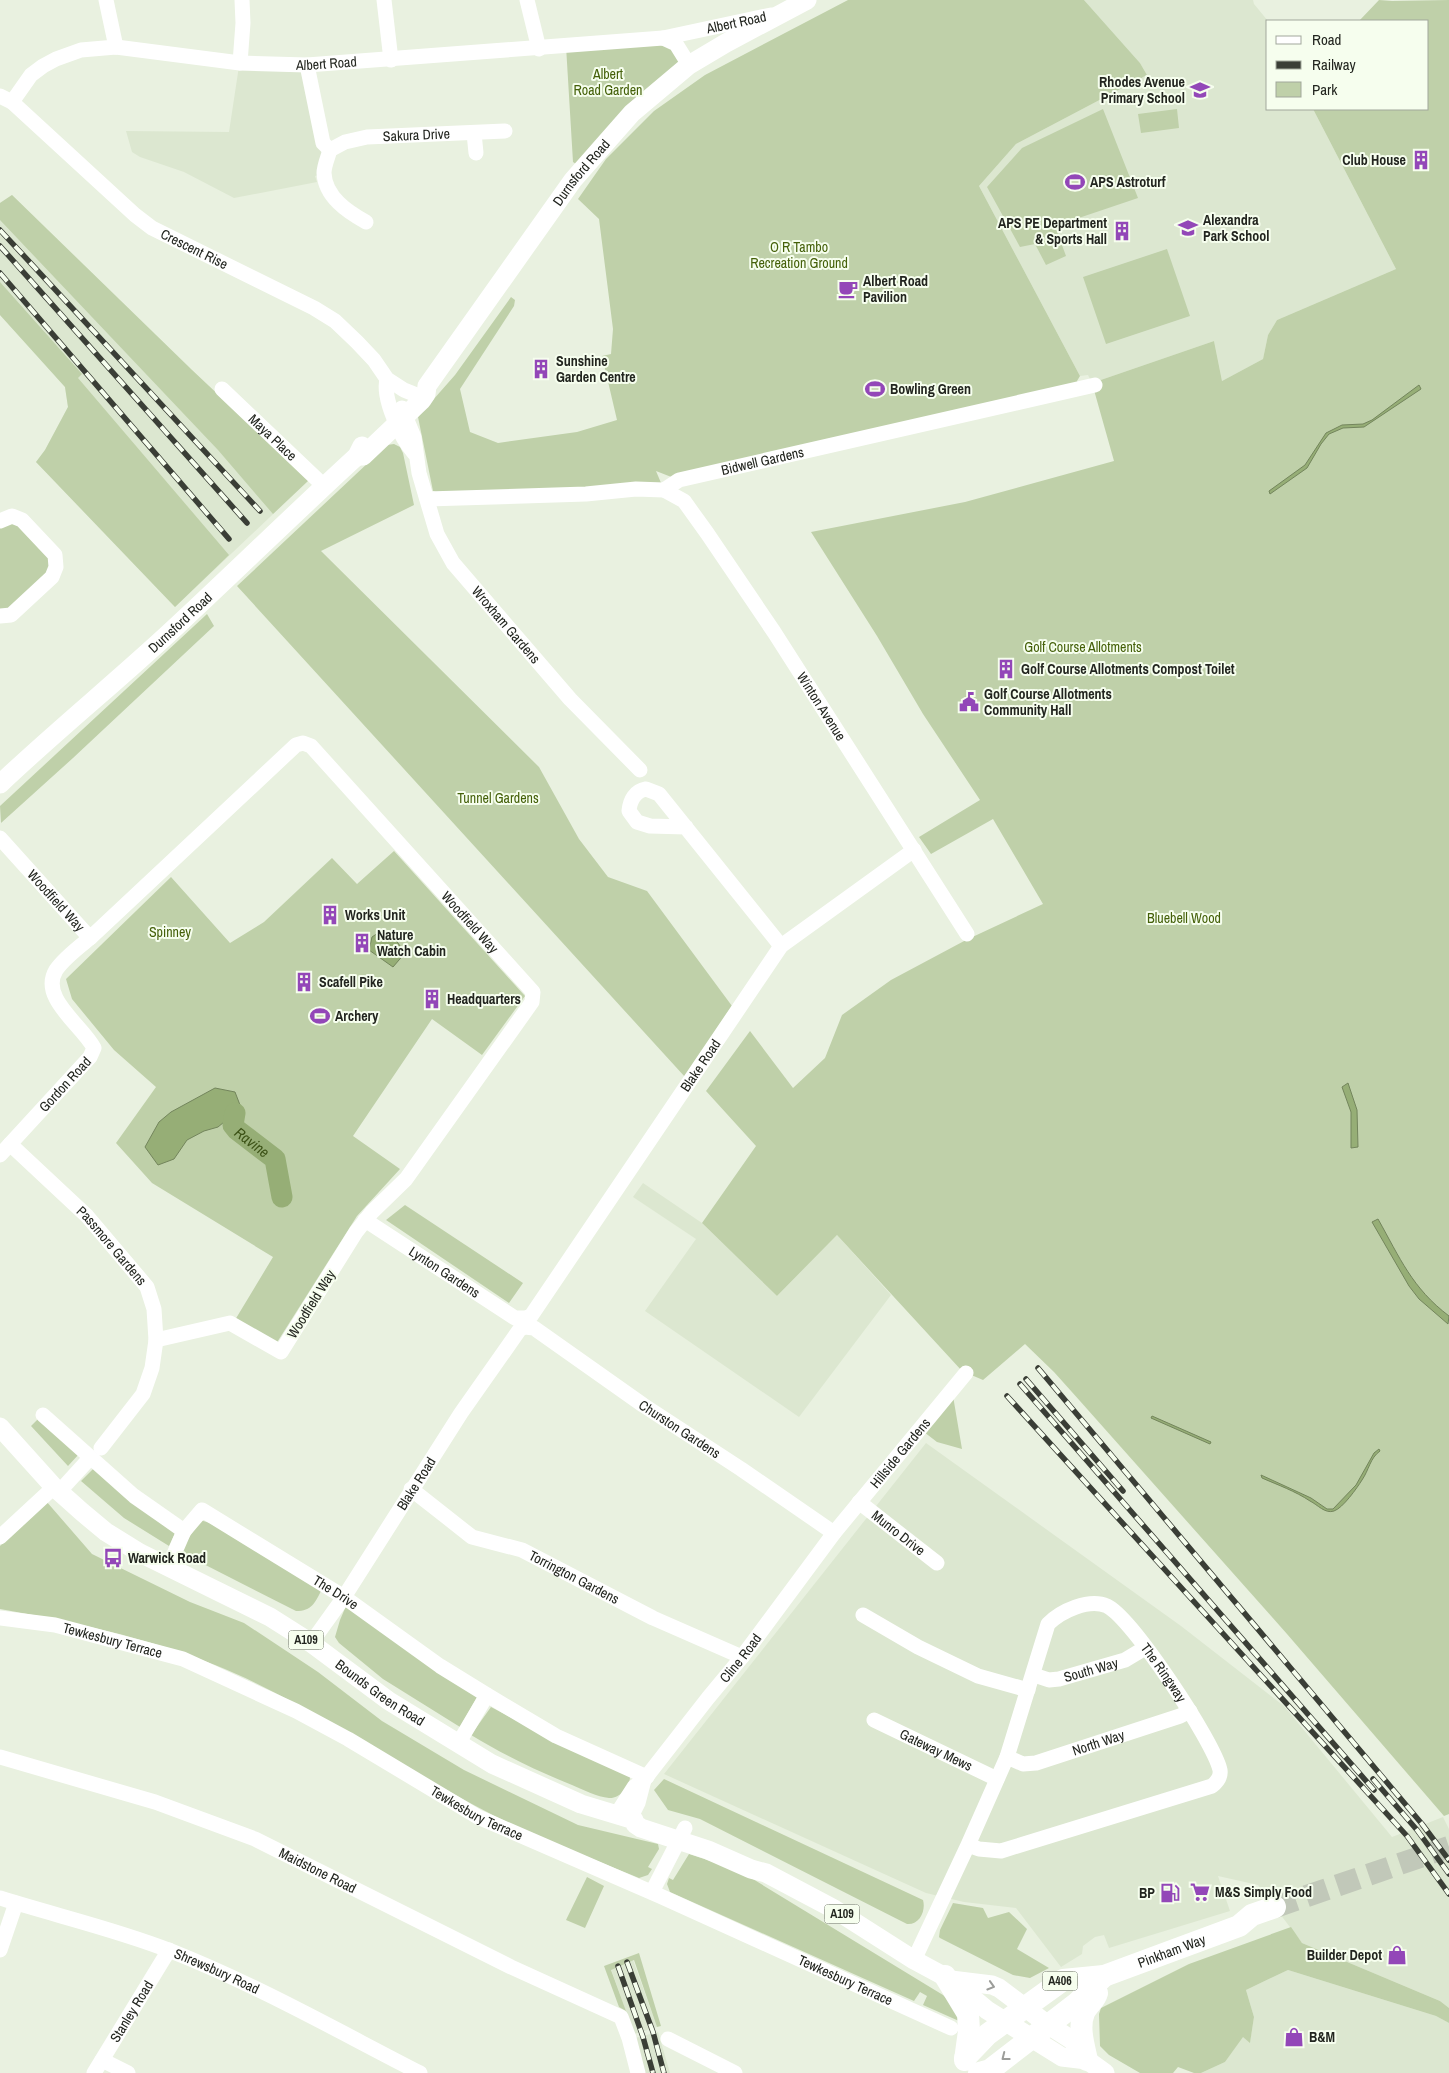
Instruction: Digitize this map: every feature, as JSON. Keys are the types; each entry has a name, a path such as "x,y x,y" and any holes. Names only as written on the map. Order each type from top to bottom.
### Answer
{"highway":[{"name":"Pinkham Way","path":"1033,2020 1077,2003 1099,1982 1239,1926 1252,1915 1279,1913"},
{"path":"948,1978 968,2014 969,2068"},
{"path":"1087,2060 1082,2038 1082,2021 1084,2012 1096,1997 1099,1982"},
{"name":"A406","path":"1033,2020 990,2070 969,2068 988,2034 1006,2021 1033,2020"}],"main road":[{"name":"Albert Road","path":"786,12 807,0"},
{"name":"Durnsford Road","path":"0,784 53,734 183,620 357,456 363,456 407,408 582,168 632,113 689,65 726,43 786,12"},
{"name":"Bounds Green Road","path":"0,1427 57,1489 106,1532 168,1568 270,1617 311,1643 389,1701 458,1744 492,1764 581,1804 627,1818 649,1818 682,1834 742,1852 756,1862 766,1873 834,1909 914,1960 948,1978 987,2010 1006,2021"},
{"name":"Bounds Green Road","path":"948,1978 992,1984 1033,2020"},
{"name":"A109","path":"1033,2020 1062,2057 1087,2060 1105,2073"}],"street":[{"path":"106,0 116,47"},
{"path":"240,64 243,23 242,0"},
{"path":"384,0 391,60"},
{"path":"527,0 539,49"},
{"name":"Albert Road","path":"6,99 43,66 56,59 82,50 116,47 240,64 306,65 539,49 663,38 786,12"},
{"path":"663,38 676,44 689,65"},
{"path":"306,65 323,143 330,150 324,173 330,192 343,208 366,222"},
{"name":"Crescent Rise","path":"6,99 135,215 152,228 321,312 335,321 374,360 387,379 404,390 407,408"},
{"name":"Sakura Drive","path":"330,150 345,142 367,137 505,131"},
{"path":"474,133 476,153"},
{"name":"Crescent Rise","path":"387,379 385,386 407,408"},
{"name":"Bidwell Gardens","path":"427,499 586,494 636,489 664,490 679,480 1095,385"},
{"name":"Maya Place","path":"222,389 324,486"},
{"name":"Wroxham Gardens","path":"407,408 414,437 419,473 437,534 453,563 570,699 640,770"},
{"name":"Winton Avenue","path":"664,490 684,502 707,533 774,632 967,934"},
{"path":"0,522 12,516 22,520 55,555 56,566 52,577 11,615 0,616"},
{"name":"Woodfield Way","path":"0,838 90,938 296,745 303,743 311,746 534,992 532,1002 406,1179 365,1220 356,1232 281,1352 230,1323 156,1340"},
{"path":"686,827 781,946"},
{"name":"Blake Road","path":"311,1643 344,1597 461,1413 531,1316 781,946 914,850"},
{"name":"Gordon Road","path":"4,1147 90,1057 94,1048 89,1038 54,998 52,989 53,976 57,968 90,938"},
{"name":"Passmore Gardens","path":"4,1147 87,1216 147,1287 154,1310 156,1340 152,1368 143,1394 96,1453 57,1489"},
{"name":"Lynton Gardens","path":"365,1220 525,1323"},
{"name":"Churston Gardens","path":"525,1323 834,1533"},
{"name":"Hillside Gardens","path":"834,1533 966,1373"},
{"path":"43,1415 96,1453 134,1496 184,1530"},
{"path":"0,1538 57,1489"},
{"name":"Torrington Gardens","path":"411,1489 472,1537 522,1550 653,1618 742,1658"},
{"name":"Munro Drive","path":"859,1502 937,1563"},
{"name":"The Drive","path":"168,1568 184,1530 202,1510 344,1597 440,1666 487,1695 556,1736 645,1778"},
{"name":"Cline Road","path":"627,1818 634,1787 645,1778 742,1658 834,1533"},
{"name":"The Ringway","path":"914,1960 1007,1757 1034,1675 1048,1624 1055,1618 1085,1603 1098,1603 1114,1611 1128,1626 1183,1700 1216,1757 1220,1772 1216,1782 1212,1786 1001,1851 979,1849 968,1845"},
{"path":"864,1615 918,1646 978,1676 1028,1690"},
{"name":"Tewkesbury Terrace","path":"0,1618 30,1620 183,1659 296,1711 348,1739 478,1817 652,1892 951,2028"},
{"name":"South Way","path":"1034,1675 1048,1680 1059,1679 1125,1660 1145,1648"},
{"path":"458,1744 487,1695"},
{"name":"North Way","path":"1007,1757 1023,1764 1036,1763 1190,1712"},
{"name":"Gateway Mews","path":"874,1720 997,1779"},
{"name":"Maidstone Road","path":"0,1757 155,1802 255,1839 511,1967 620,2017 629,2038 638,2073"},
{"path":"652,1892 682,1834"},
{"name":"Shrewsbury Road","path":"0,1898 169,1950 226,1974 420,2073"},
{"path":"0,1950 16,1904"},
{"name":"Stanley Road","path":"98,2067 169,1950"},
{"path":"668,2039 736,2073"},
{"path":"98,2067 128,2073"}],"shaded area":[{"name":"Alexandra Park School","path":"1084,0 1253,0 1267,20 1266,110 1314,110 1396,269 1277,320 1268,335 1263,359 1222,381 1214,341 1092,383 1088,375 1080,376 979,186 1016,144 1147,75 1140,63"},
{"path":"307,65 323,143 324,173 315,176 317,182 234,198 184,172 140,157 132,152 126,131 229,132 239,66"},
{"path":"12,195 192,370 309,480 175,607 36,462 45,450 68,407 65,387 0,315 0,203"},
{"path":"1419,385 1421,389 1364,427 1343,428 1329,434 1307,468 1270,494 1269,491 1305,465 1326,433 1342,425 1363,424 1372,420"},
{"path":"381,931 393,936 405,953 393,967 369,950 372,937"},
{"path":"1348,1083 1357,1110 1358,1147 1351,1148 1351,1112 1342,1087"},
{"path":"215,1088 235,1092 240,1105 235,1113 218,1127 204,1131 187,1140 174,1159 158,1165 145,1147 159,1122 171,1112"},
{"path":"643,1183 702,1223 777,1296 837,1235 891,1295 799,1417 645,1311 696,1239 633,1197"},
{"path":"1378,1219 1400,1259 1416,1283 1425,1295 1449,1316 1448,1324 1419,1299 1409,1286 1372,1222"},
{"path":"1152,1416 1211,1442 1210,1444 1151,1418"},
{"path":"926,1443 1181,1626 1284,1706 1392,1837 1443,1817 1449,1829 1449,2008 1440,2001 1302,1943 1258,1885 1218,1876 1230,1911 1109,1948 1104,1935 1095,1937 1083,1946 1082,1954 1061,1967 1016,1908 964,1902 926,1893 664,1774"},
{"path":"1379,1449 1380,1451 1374,1457 1357,1488 1338,1509 1331,1512 1286,1488 1262,1478 1261,1475 1311,1498 1327,1509 1333,1509 1356,1485 1374,1453"},
{"path":"633,1960 657,2027 634,2034 611,1969"},
{"path":"1288,1970 1436,2016 1449,2023 1449,2073 1201,2073 1225,2062 1243,2036 1250,2042 1254,2017 1246,1990"},
{"path":"658,2032 670,2073 645,2073 635,2038"}],"green space":[{"name":"O R Tambo Recreation Ground","path":"848,0 1084,0 1140,63 1147,75 1016,144 979,186 1080,376 1077,381 1080,389 679,480 656,471 664,490 439,493 433,491 418,417 455,375 511,297 515,300 514,306 460,389 470,432 498,443 577,432 617,420 602,356 611,354 613,329 599,219 578,199 606,159 654,111 705,75"},
{"path":"1379,0 1449,0 1449,1814 1444,1816 1287,1634 1054,1372 1025,1344 983,1380 962,1371 837,1235 777,1296 702,1223 756,1146 706,1091 750,1031 793,1088 825,1058 842,1015 891,980 966,940 1043,904 993,819 931,854 919,837 980,800 923,714 877,636 811,532 965,502 1114,461 1092,383 1214,341 1222,381 1263,359 1268,335 1277,320 1396,269 1314,110 1429,110 1429,20 1360,20"},
{"name":"Albert Road Garden","path":"663,38 689,65 582,168 573,162 566,46"},
{"path":"1103,109 1138,198 1055,226 1066,256 1046,265 1035,244 1020,247 987,187 1022,148"},
{"path":"1177,109 1179,128 1141,133 1138,114"},
{"path":"12,195 192,370 309,480 273,514 218,450 0,220 0,203"},
{"path":"1167,249 1190,316 1106,344 1083,277"},
{"path":"0,282 82,374 78,378 229,555 175,607 36,462 45,450 68,407 65,387 0,315"},
{"name":"Tunnel Gardens","path":"394,444 400,447 403,453 414,505 321,551 539,767 579,839 608,877 647,891 732,1006 685,1077 237,586 387,445"},
{"path":"12,520 51,557 52,566 11,611 0,611 0,527"},
{"path":"207,614 214,626 1,823 0,806"},
{"name":"Spinney","path":"394,851 525,996 482,1055 432,1019 353,1136 400,1169 357,1216 276,1344 235,1320 273,1257 152,1183 116,1143 156,1087 114,1050 72,999 66,979 171,877 230,943 264,922 332,858 357,884"},
{"path":"405,1205 523,1283 509,1303 386,1220"},
{"path":"953,1396 962,1449 937,1442 924,1432"},
{"path":"40,1417 79,1454 68,1466 31,1426"},
{"path":"94,1468 176,1531 169,1546 124,1518 81,1481"},
{"path":"46,1501 92,1554 190,1602 244,1623 318,1672 382,1721 464,1770 578,1825 658,1844 659,1849 648,1867 652,1869 648,1875 639,1878 519,1828 482,1810 272,1691 215,1665 136,1638 55,1619 0,1609 0,1546"},
{"path":"200,1520 210,1523 322,1589 315,1602 306,1610 296,1611 180,1552"},
{"path":"346,1606 477,1697 460,1727 383,1679 339,1643 335,1637"},
{"path":"491,1707 559,1743 630,1775 627,1787 621,1794 613,1798 595,1795 521,1762 471,1735"},
{"path":"664,1779 923,1900 924,1908 921,1916 912,1924 907,1924 700,1819 668,1810 654,1790"},
{"path":"689,1854 738,1870 943,1995 953,2004 959,2021 923,2005 927,1996 920,1992 914,2001 670,1892 667,1884 669,1878 673,1880"},
{"path":"587,1877 604,1886 585,1928 566,1920"},
{"path":"953,1903 983,1908 988,1918 1009,1912 1027,1929 1017,1949 1049,1968 1030,1978 1013,1975 940,1938 940,1930"},
{"path":"1291,1927 1302,1943 1440,2001 1449,2008 1449,2023 1436,2016 1288,1970 1246,1990 1254,2017 1250,2043 1243,2037 1225,2062 1201,2073 1194,2073 1178,2067 1173,2073 1140,2073 1109,2055 1100,2046 1099,2014 1101,2008 1189,1964"},
{"path":"639,1953 661,2026 657,2027 634,1960 611,1970 626,2011 619,2007 604,1966"}],"waterway":[{"name":"Ravine","path":"235,1113 233,1125 237,1130 275,1159 282,1197"}],"tunnel":[{"path":"1275,1907 1449,1847"}],"railway":[{"path":"0,230 260,511"},
{"path":"0,246 247,523"},
{"path":"0,273 229,539"},
{"path":"1038,1368 1422,1824 1449,1860"},
{"path":"1026,1379 1123,1491"},
{"path":"1020,1384 1374,1790"},
{"path":"1007,1396 1407,1836 1449,1894"},
{"path":"1373,1779 1417,1830 1449,1874"},
{"path":"627,1962 653,2032 664,2073"},
{"path":"618,1966 643,2037 653,2073"}],"place":[{"name":"Rhodes Avenue Primary School","path":"1200,90"},
{"name":"Club House","path":"1421,160"},
{"name":"APS Astroturf","path":"1075,182"},
{"name":"Alexandra Park School","path":"1188,228"},
{"name":"APS PE Department & Sports Hall","path":"1122,231"},
{"name":"Albert Road Pavilion","path":"848,289"},
{"name":"Sunshine Garden Centre","path":"541,369"},
{"name":"Bowling Green","path":"875,389"},
{"name":"Golf Course Allotments Compost Toilet","path":"1006,669"},
{"name":"Golf Course Allotments Community Hall","path":"969,702"},
{"name":"Works Unit","path":"330,915"},
{"name":"Nature Watch Cabin","path":"362,943"},
{"name":"Scafell Pike","path":"304,982"},
{"name":"Headquarters","path":"432,999"},
{"name":"Archery","path":"320,1016"},
{"name":"Warwick Road","path":"113,1558"},
{"name":"M&S Simply Food","path":"1200,1892"},
{"name":"BP","path":"1170,1893"},
{"name":"Builder Depot","path":"1397,1955"},
{"name":"B&M","path":"1294,2037"}],"park label":[{"name":"Golf Course Allotments","path":"1083,647"},
{"name":"Bluebell Wood","path":"1184,918"}]}
